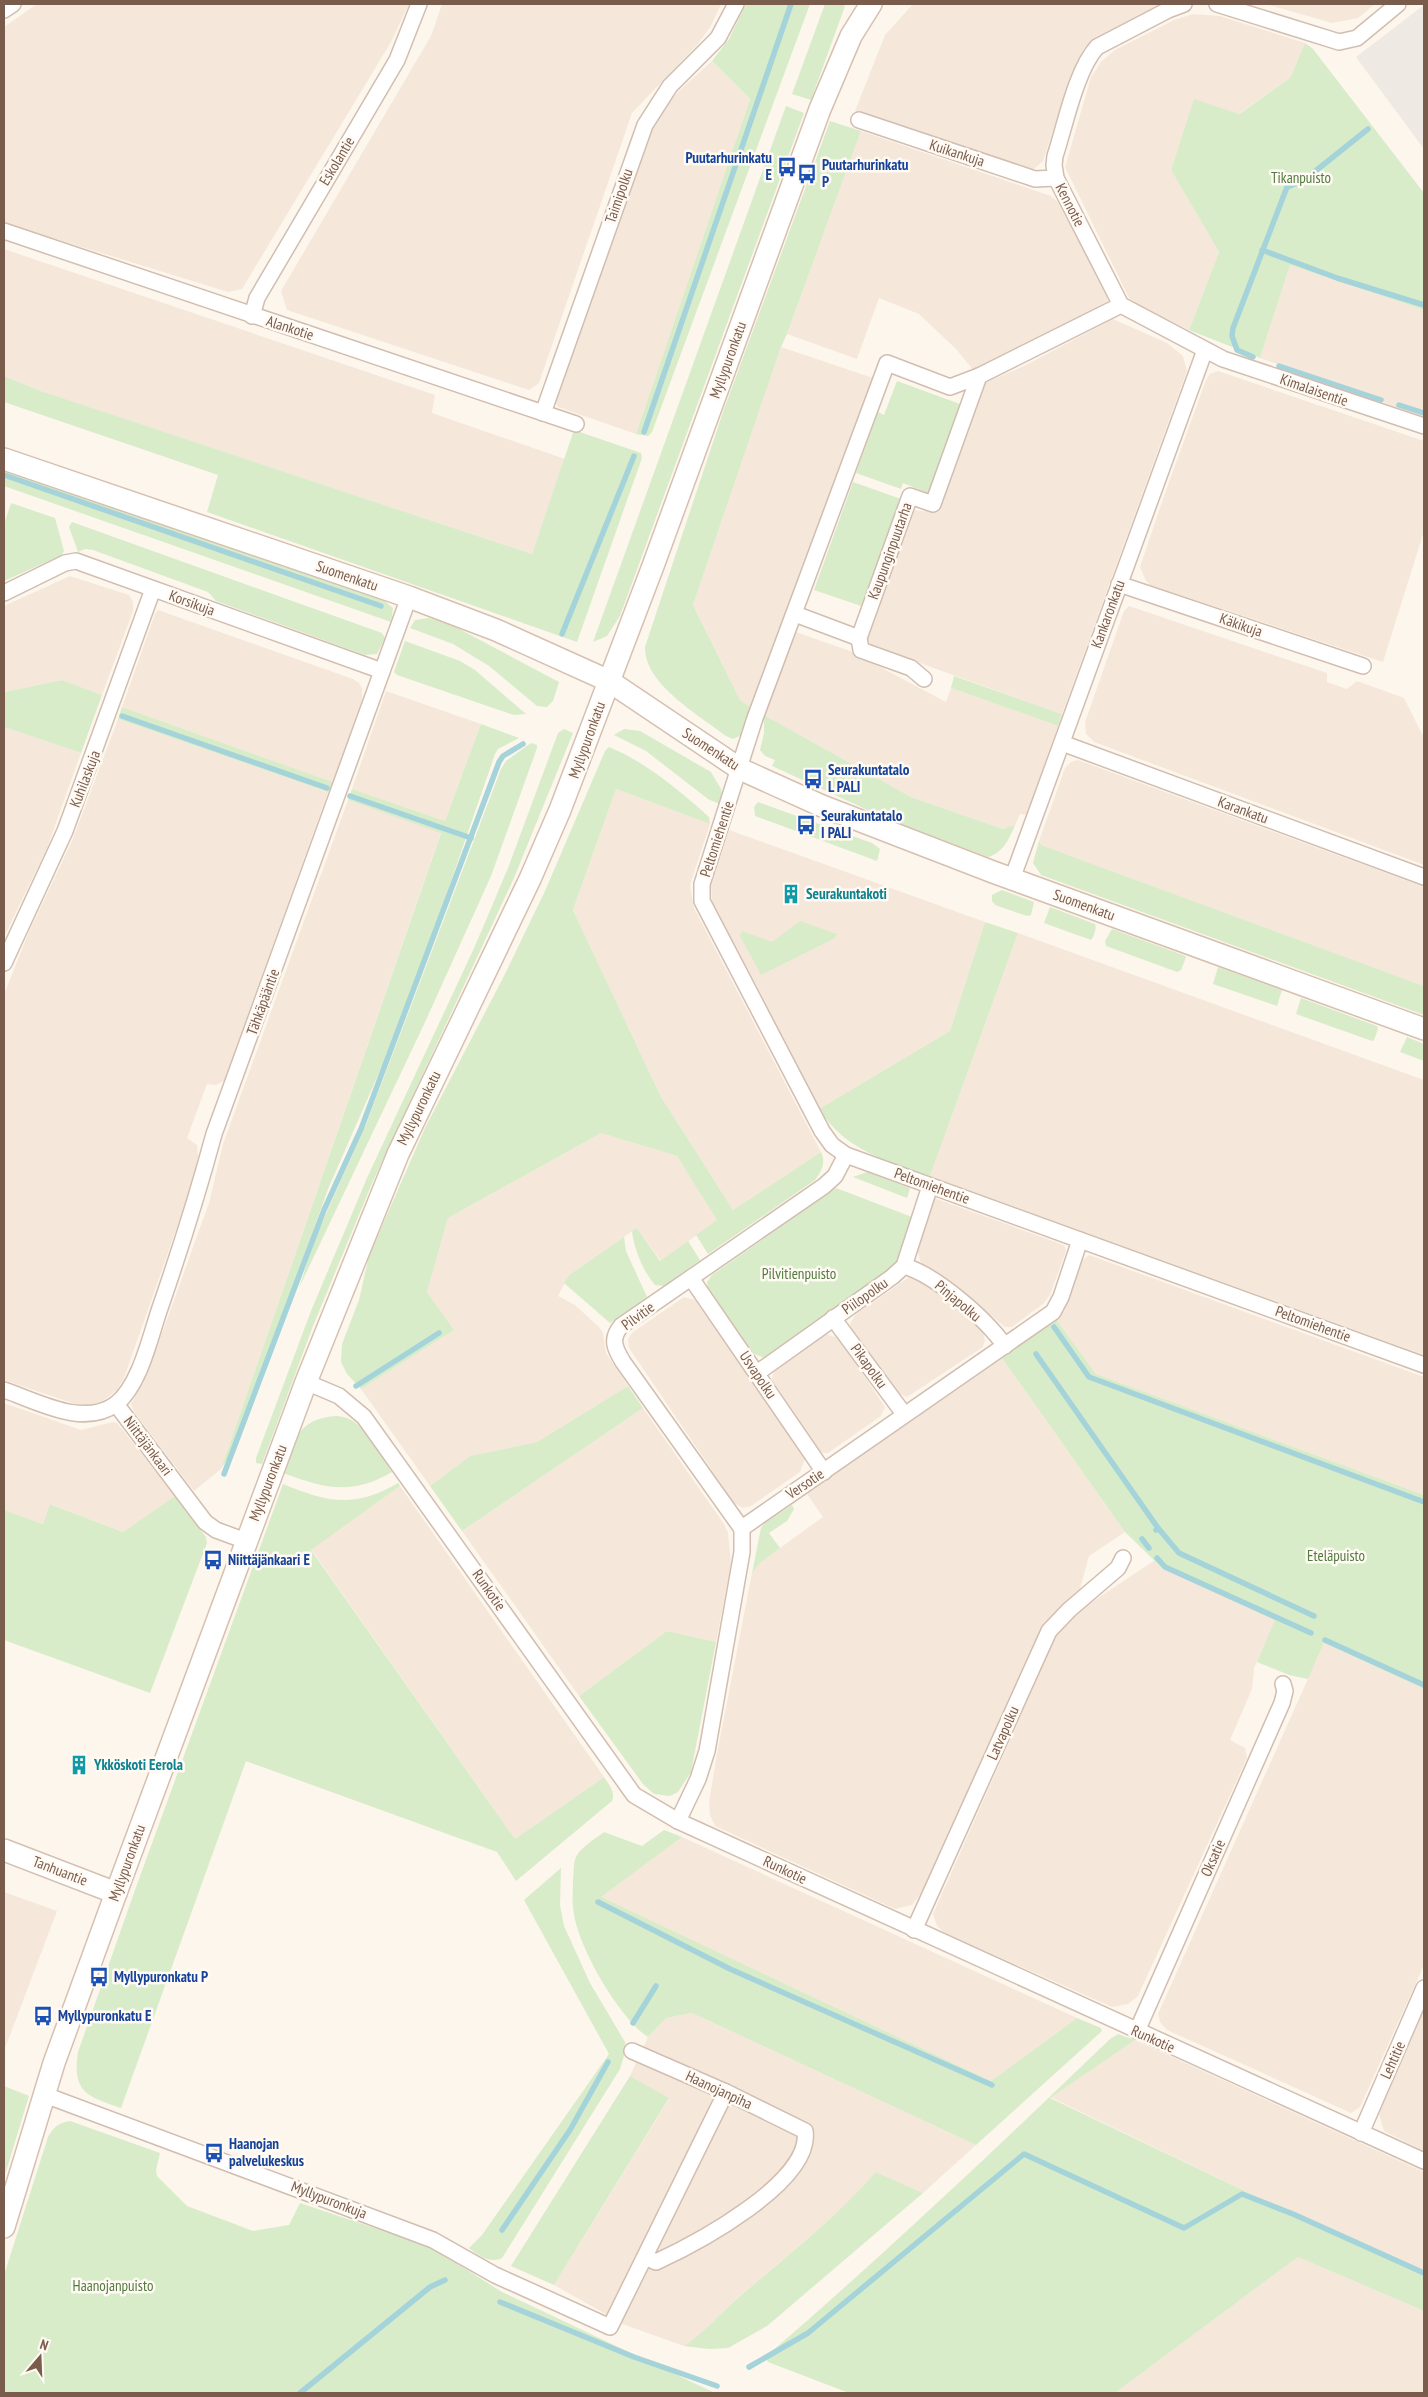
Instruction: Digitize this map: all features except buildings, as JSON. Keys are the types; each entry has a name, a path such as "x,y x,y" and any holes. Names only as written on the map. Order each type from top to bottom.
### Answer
{"street":[{"path":"4,10 13,4"},
{"name":"Eskolantie","path":"252,316 258,298 404,47 419,4"},
{"name":"Taimipolku","path":"544,412 645,125 670,86 718,38 736,4"},
{"name":"Myllypuronkatu","path":"4,2227 45,2095 116,1892 306,1382 380,1194 414,1119 530,879 571,783 653,566 820,109 851,36 871,4"},
{"name":"Kennotie","path":"1121,305 1056,178 1055,156 1081,75 1090,55 1097,47 1168,10 1184,4"},
{"path":"1217,4 1339,42 1347,42 1357,38 1398,4"},
{"name":"Kuikankuja","path":"859,120 1035,179 1056,178"},
{"name":"Alankotie","path":"4,231 576,424"},
{"path":"740,769 755,718 887,363 950,387 979,376 1121,305 1205,350"},
{"name":"Kimalaisentie","path":"1205,350 1232,362 1424,426"},
{"name":"Kankaronkatu","path":"1012,879 1205,350"},
{"name":"Kaupunginpuutarha","path":"859,638 910,496 933,504 979,376"},
{"name":"Suomenkatu","path":"4,459 409,597 496,630 609,682 740,769 864,823 1424,1029"},
{"name":"Korsikuja","path":"4,593 71,561 382,671"},
{"name":"Käkikuja","path":"1119,584 1363,666"},
{"name":"Kuhilaskuja","path":"4,964 65,831 153,589"},
{"name":"Tähkäpääntie","path":"116,1404 124,1397 133,1382 149,1342 195,1206 214,1134 409,597"},
{"path":"795,614 859,638 861,650 911,668 924,678"},
{"name":"Karankatu","path":"1062,743 1424,877"},
{"name":"Peltomiehentie","path":"740,769 702,884 702,901 822,1131 832,1145 846,1155 1424,1365"},
{"name":"Pilvitie","path":"742,1529 623,1362 614,1343 616,1334 622,1326 824,1186 835,1176 846,1155"},
{"path":"904,1266 930,1186"},
{"name":"Versotie","path":"742,1529 748,1522 824,1472 904,1414 1053,1312 1061,1297 1080,1240"},
{"name":"Piilopolku","path":"757,1373 892,1277 904,1266"},
{"name":"Pinjapolku","path":"904,1266 923,1273 940,1284 994,1331 1005,1346"},
{"name":"Usvapolku","path":"691,1278 824,1472"},
{"name":"Pikapolku","path":"833,1318 904,1414"},
{"name":"Runkotie","path":"306,1382 340,1396 364,1417 634,1795 678,1821 1137,2032 1424,2161"},
{"name":"Niittäjänkaari","path":"4,1390 76,1414 98,1413 116,1404 205,1522 216,1530 246,1541"},
{"path":"678,1821 698,1779 707,1751 742,1552 742,1529"},
{"name":"Latvapolku","path":"914,1930 1049,1631 1069,1610 1118,1568 1123,1558"},
{"name":"Oksatie","path":"1137,2032 1282,1703 1285,1690 1283,1684"},
{"name":"Tanhuantie","path":"4,1850 116,1892"},
{"name":"Lehtitie","path":"1361,2132 1424,1988"},
{"name":"Haanojanpiha","path":"632,2051 726,2092 805,2131 806,2142 788,2175 747,2210 699,2242 656,2262 645,2257"},
{"path":"645,2257 726,2092"},
{"name":"Myllypuronkuja","path":"45,2095 433,2240 495,2275 610,2326 645,2257"}],"shaded area":[{"path":"37,4 409,4 391,42 242,289 228,292 4,223 4,27"},
{"path":"442,4 721,4 711,26 697,45 632,113 539,383 529,390 287,310 281,291 431,36"},
{"path":"913,4 1160,4 1097,37 1084,48 1069,80 1043,161 1034,169 1022,167 855,111 885,35"},
{"path":"1266,4 1375,4 1358,18 1332,23"},
{"path":"1424,5 1424,149 1356,57"},
{"path":"1193,14 1220,16 1305,43 1290,78 1238,114 1194,100 1171,170 1219,252 1189,330 1135,303 1129,298 1065,167 1091,77 1101,62 1115,50 1174,20"},
{"path":"712,61 750,99 636,434 558,407 554,399 656,116 678,92"},
{"path":"861,131 1051,196 1058,202 1107,294 1108,301 974,371 956,349 919,314 879,298 857,359 787,334"},
{"path":"4,249 435,395 432,413 565,459 532,554 38,390 4,376"},
{"path":"1290,265 1424,310 1424,417 1260,358"},
{"path":"1113,319 1167,343 1183,356 1187,371 1062,714 864,643 912,510 935,512 985,383 1026,365"},
{"path":"781,347 873,378 753,709 740,700 693,605"},
{"path":"1218,371 1424,441 1424,531 1383,662 1150,585 1146,581 1140,567 1164,496 1206,380 1210,374"},
{"path":"70,576 129,595 133,602 133,611 102,695 62,680 4,692 4,606"},
{"path":"1129,606 1327,673 1327,682 1347,689 1357,681 1404,698 1424,738 1424,865 1094,742 1086,734 1085,722 1124,611"},
{"path":"158,610 353,679 359,683 362,688 362,700 333,782 122,707"},
{"path":"793,631 850,651 946,702 951,688 1058,726 1026,815 1020,814 1015,825 1003,829 911,797 764,715"},
{"path":"386,691 481,724 445,821 352,789"},
{"path":"118,719 328,792 224,1081 216,1085 207,1084 187,1138 197,1145 198,1157 188,1196 124,1378 117,1390 104,1400 92,1405 78,1405 4,1380 4,994 29,932 72,841"},
{"path":"4,727 81,753 47,848 4,937"},
{"path":"1078,760 1424,887 1424,986 1041,845 1039,841 1065,768 1071,762"},
{"path":"616,789 710,824 690,885 694,908 821,1152 733,1210 661,1097 573,910"},
{"path":"348,800 441,832 221,1469 194,1491 134,1412 131,1404 143,1383 209,1203 223,1144"},
{"path":"729,830 985,922 950,1031 819,1109 712,902 711,885"},
{"path":"1018,933 1424,1080 1424,1355 930,1176"},
{"path":"601,1133 677,1156 718,1220 661,1261 637,1228 569,1275 558,1296 575,1305 599,1327 603,1333 606,1353 628,1386 537,1442 470,1456 430,1486 361,1389 454,1330 427,1292 448,1218"},
{"path":"934,1198 1064,1245 1066,1251 1050,1295 1043,1304 1012,1327 1005,1327 951,1282 921,1263 917,1249"},
{"path":"1089,1255 1424,1377 1424,1495 1096,1374 1056,1319 1064,1311 1082,1261"},
{"path":"909,1277 929,1284 983,1332 985,1340 983,1347 907,1397 898,1393 852,1330 850,1324 856,1314"},
{"path":"684,1297 695,1300 805,1459 800,1472 751,1506 743,1508 734,1503 629,1348 628,1339 633,1332"},
{"path":"825,1334 839,1338 885,1407 881,1416 828,1453 818,1450 772,1378 775,1369"},
{"path":"1002,1358 1125,1532 1089,1556 1080,1589 1044,1623 920,1895 912,1905 895,1909 715,1826 710,1815 709,1802 717,1754 752,1573 760,1563 823,1517 807,1494"},
{"path":"4,1403 81,1430 113,1422 117,1423 175,1496 123,1532 51,1504 43,1524 4,1510"},
{"path":"643,1408 724,1524 728,1533 731,1564 716,1642 667,1631 579,1696 462,1531"},
{"path":"400,1486 604,1777 515,1839 311,1549"},
{"path":"1155,1560 1162,1568 1276,1620 1254,1668 1252,1689 1230,1740 1245,1748 1247,1758 1138,1996 1128,2004 1112,2007 945,1933 937,1926 933,1914 1057,1634 1086,1606"},
{"path":"1324,1643 1424,1689 1424,1965 1360,2107 1351,2113 1167,2030 1160,2022 1158,2014"},
{"path":"682,1837 1077,2018 991,2081 600,1897"},
{"path":"4,1892 57,1911 4,2051"},
{"path":"1424,2011 1424,2151 1384,2131 1379,2114"},
{"path":"692,2013 976,2145 923,2193 876,2172 854,2197 734,2301 699,2336 684,2346 625,2325 554,2285 669,2099 630,2076 648,2037 666,2018"},
{"path":"1135,2040 1424,2172 1424,2271 1293,2214 1050,2097"},
{"path":"1298,2257 1424,2311 1424,2393 1115,2393"}],"green space":[{"path":"746,4 810,4 652,432 648,436 636,434 750,99 712,61 729,39"},
{"path":"825,4 842,4 845,6 811,100 792,94"},
{"name":"Tikanpuisto","path":"1305,43 1313,49 1424,193 1424,310 1290,265 1260,358 1189,330 1219,252 1171,170 1194,99 1239,114 1290,78"},
{"path":"786,106 804,113 620,616 607,636 593,642"},
{"path":"830,121 861,131 781,347 693,605 740,700 753,709 742,735 733,739 726,736 688,708 663,686 653,674 647,661 645,647 723,412"},
{"path":"4,376 38,390 532,554 574,430 641,453 642,458 577,642 207,512 218,475 4,402"},
{"path":"897,381 960,404 928,493 903,483 901,489 856,473 878,412 884,415"},
{"path":"4,469 382,599 393,608 391,622 4,486"},
{"path":"853,482 901,499 861,606 814,590"},
{"path":"11,503 55,518 64,551 62,555 4,581 4,525"},
{"path":"72,522 382,633 385,638 377,654 365,655 216,601 208,592 93,550 85,549 78,552 69,527"},
{"path":"429,618 448,623 559,682 553,701 547,707 537,706 489,666 453,644 410,628 415,620"},
{"path":"405,641 460,661 475,670 526,714 514,715 397,675 394,672"},
{"path":"954,676 1062,714 1058,726 951,688"},
{"path":"62,680 102,695 81,753 4,727 4,692"},
{"path":"122,707 333,782 328,792 118,719"},
{"path":"764,715 911,797 1003,829 1015,825 1011,835 997,853 988,857 885,818 772,766 775,760 765,756 760,750 764,733"},
{"path":"481,724 519,738 498,749 495,754 431,939 385,1059 328,1189 239,1440 221,1469 441,833 348,800 352,789 445,821"},
{"path":"564,729 573,733 514,878 373,1181 313,1326 262,1464 256,1463 256,1458 311,1311 367,1178 475,946 508,868 558,733"},
{"path":"624,729 640,731 711,772 721,789 722,796 719,804 708,799 646,751 614,735"},
{"path":"531,743 537,745 537,748 491,876 426,1020 299,1288 316,1236 365,1127 501,769 506,761"},
{"path":"609,747 649,769 674,787 709,817 710,824 616,789 573,910 661,1097 733,1210 821,1152 823,1163 821,1170 815,1180 708,1254 696,1235 717,1220 677,1156 601,1133 448,1218 427,1292 454,1330 361,1389 347,1374 341,1362 342,1344 359,1300 369,1256 425,1128 504,976 545,891 605,751"},
{"path":"758,802 872,843 880,849 877,861 755,816 754,807"},
{"path":"1039,841 1041,845 1424,986 1424,1015 1041,875 1033,863"},
{"path":"1002,890 1034,902 1031,915 1027,916 995,905 992,901 992,895"},
{"path":"1050,907 1095,924 1095,932 1091,940 1044,923"},
{"path":"800,921 837,934 835,938 761,975 740,936 742,931 772,942"},
{"path":"985,922 1018,933 930,1176 882,1159 854,1145 830,1124 819,1109 950,1031"},
{"path":"1112,929 1183,955 1186,957 1181,970 1177,972 1106,946 1105,941"},
{"path":"1218,967 1282,990 1277,1006 1213,984"},
{"path":"1301,998 1377,1026 1378,1029 1374,1040 1372,1041 1296,1014"},
{"path":"1407,1037 1424,1044 1424,1061 1400,1052"},
{"path":"867,1172 910,1188 907,1198 853,1177"},
{"name":"Pilvitienpuisto","path":"836,1188 912,1217 899,1258 887,1272 765,1358 754,1354 708,1290 707,1282 712,1275"},
{"path":"637,1228 660,1261 688,1241 700,1260 664,1286 655,1285 643,1267 637,1252 632,1231"},
{"path":"624,1237 626,1251 647,1297 610,1323 564,1283 569,1275"},
{"name":"Eteläpuisto","path":"1056,1319 1096,1374 1424,1495 1424,1689 1324,1643 1308,1679 1289,1675 1257,1662 1275,1620 1162,1568 1125,1532 1002,1358"},
{"path":"628,1386 643,1408 462,1531 430,1486 470,1456 537,1442"},
{"path":"337,1416 347,1418 363,1429 392,1472 377,1480 350,1487 325,1486 283,1473 299,1433 314,1421"},
{"path":"398,1483 400,1486 311,1550 515,1839 604,1777 613,1792 612,1801 516,1881 497,1852 246,1761 121,2108 99,2100 84,2091 80,2085 77,2076 78,2052 283,1484 313,1495 340,1500 368,1497"},
{"path":"175,1496 206,1537 207,1543 150,1693 4,1640 4,1510 43,1524 50,1504 123,1532"},
{"path":"792,1505 794,1509 787,1521 769,1533 780,1548 760,1563 752,1573 761,1528"},
{"path":"667,1631 716,1642 691,1772 678,1792 670,1796 654,1794 643,1784 579,1696"},
{"path":"664,1830 682,1837 601,1897 991,2081 1077,2018 1101,2028 1102,2031 976,2145 692,2013 666,2018 648,2037 624,2014 612,1997 581,1940 573,1907 574,1868 578,1853 604,1832 642,1846"},
{"path":"561,1868 560,1905 564,1926 590,1983 625,2042 626,2049 620,2069 502,2258 489,2260 469,2248 482,2235 609,2054 524,1900"},
{"path":"1118,2034 1135,2040 1050,2098 1293,2214 1424,2271 1424,2311 1298,2257 1115,2393 849,2393 768,2362 766,2358 770,2353 900,2237 1110,2039"},
{"path":"630,2076 669,2098 554,2285 511,2266"},
{"path":"4,2086 29,2096 4,2178"},
{"name":"Haanojanpuisto","path":"70,2121 160,2153 156,2170 157,2176 187,2206 253,2231 289,2225 300,2203 431,2247 502,2292 715,2393 4,2393 4,2275 48,2137 57,2126"},
{"path":"876,2172 923,2193 767,2326 728,2348 709,2349 684,2346 699,2335 731,2304 827,2222"}],"waterway":[{"path":"644,432 791,4"},
{"path":"1253,357 1237,350 1232,336 1233,328 1287,187 1303,181 1368,129"},
{"path":"1262,250 1337,278 1424,305"},
{"path":"1279,366 1381,400"},
{"path":"1399,405 1424,413"},
{"path":"562,634 634,456"},
{"path":"4,475 381,606"},
{"path":"122,716 327,788"},
{"path":"224,1474 324,1210 361,1129 499,762 503,756 523,744"},
{"path":"350,796 471,838"},
{"path":"1054,1327 1089,1377 1424,1502"},
{"path":"356,1386 439,1333"},
{"path":"1036,1354 1158,1528 1156,1530"},
{"path":"1158,1528 1179,1553 1314,1616"},
{"path":"1142,1539 1149,1548"},
{"path":"1157,1558 1165,1567 1311,1633"},
{"path":"1325,1640 1424,1685"},
{"path":"598,1902 730,1969 992,2085"},
{"path":"633,2023 656,1986"},
{"path":"502,2230 570,2130 608,2062"},
{"path":"749,2367 808,2333 1024,2154 1184,2228 1242,2194 1293,2214 1424,2273"},
{"path":"300,2393 430,2287 445,2280"},
{"path":"500,2302 634,2357 717,2386"}],"place":[{"name":"Puutarhurinkatu E","path":"787,167"},
{"name":"Puutarhurinkatu P","path":"807,174"},
{"name":"Seurakuntatalo L PALI","path":"813,779"},
{"name":"Seurakuntatalo I PALI","path":"806,825"},
{"name":"Seurakuntakoti","path":"791,894"},
{"name":"Niittäjänkaari E","path":"213,1560"},
{"name":"Ykköskoti Eerola","path":"79,1765"},
{"name":"Myllypuronkatu P","path":"99,1977"},
{"name":"Myllypuronkatu E","path":"43,2016"},
{"name":"Haanojan palvelukeskus","path":"214,2153"}]}
